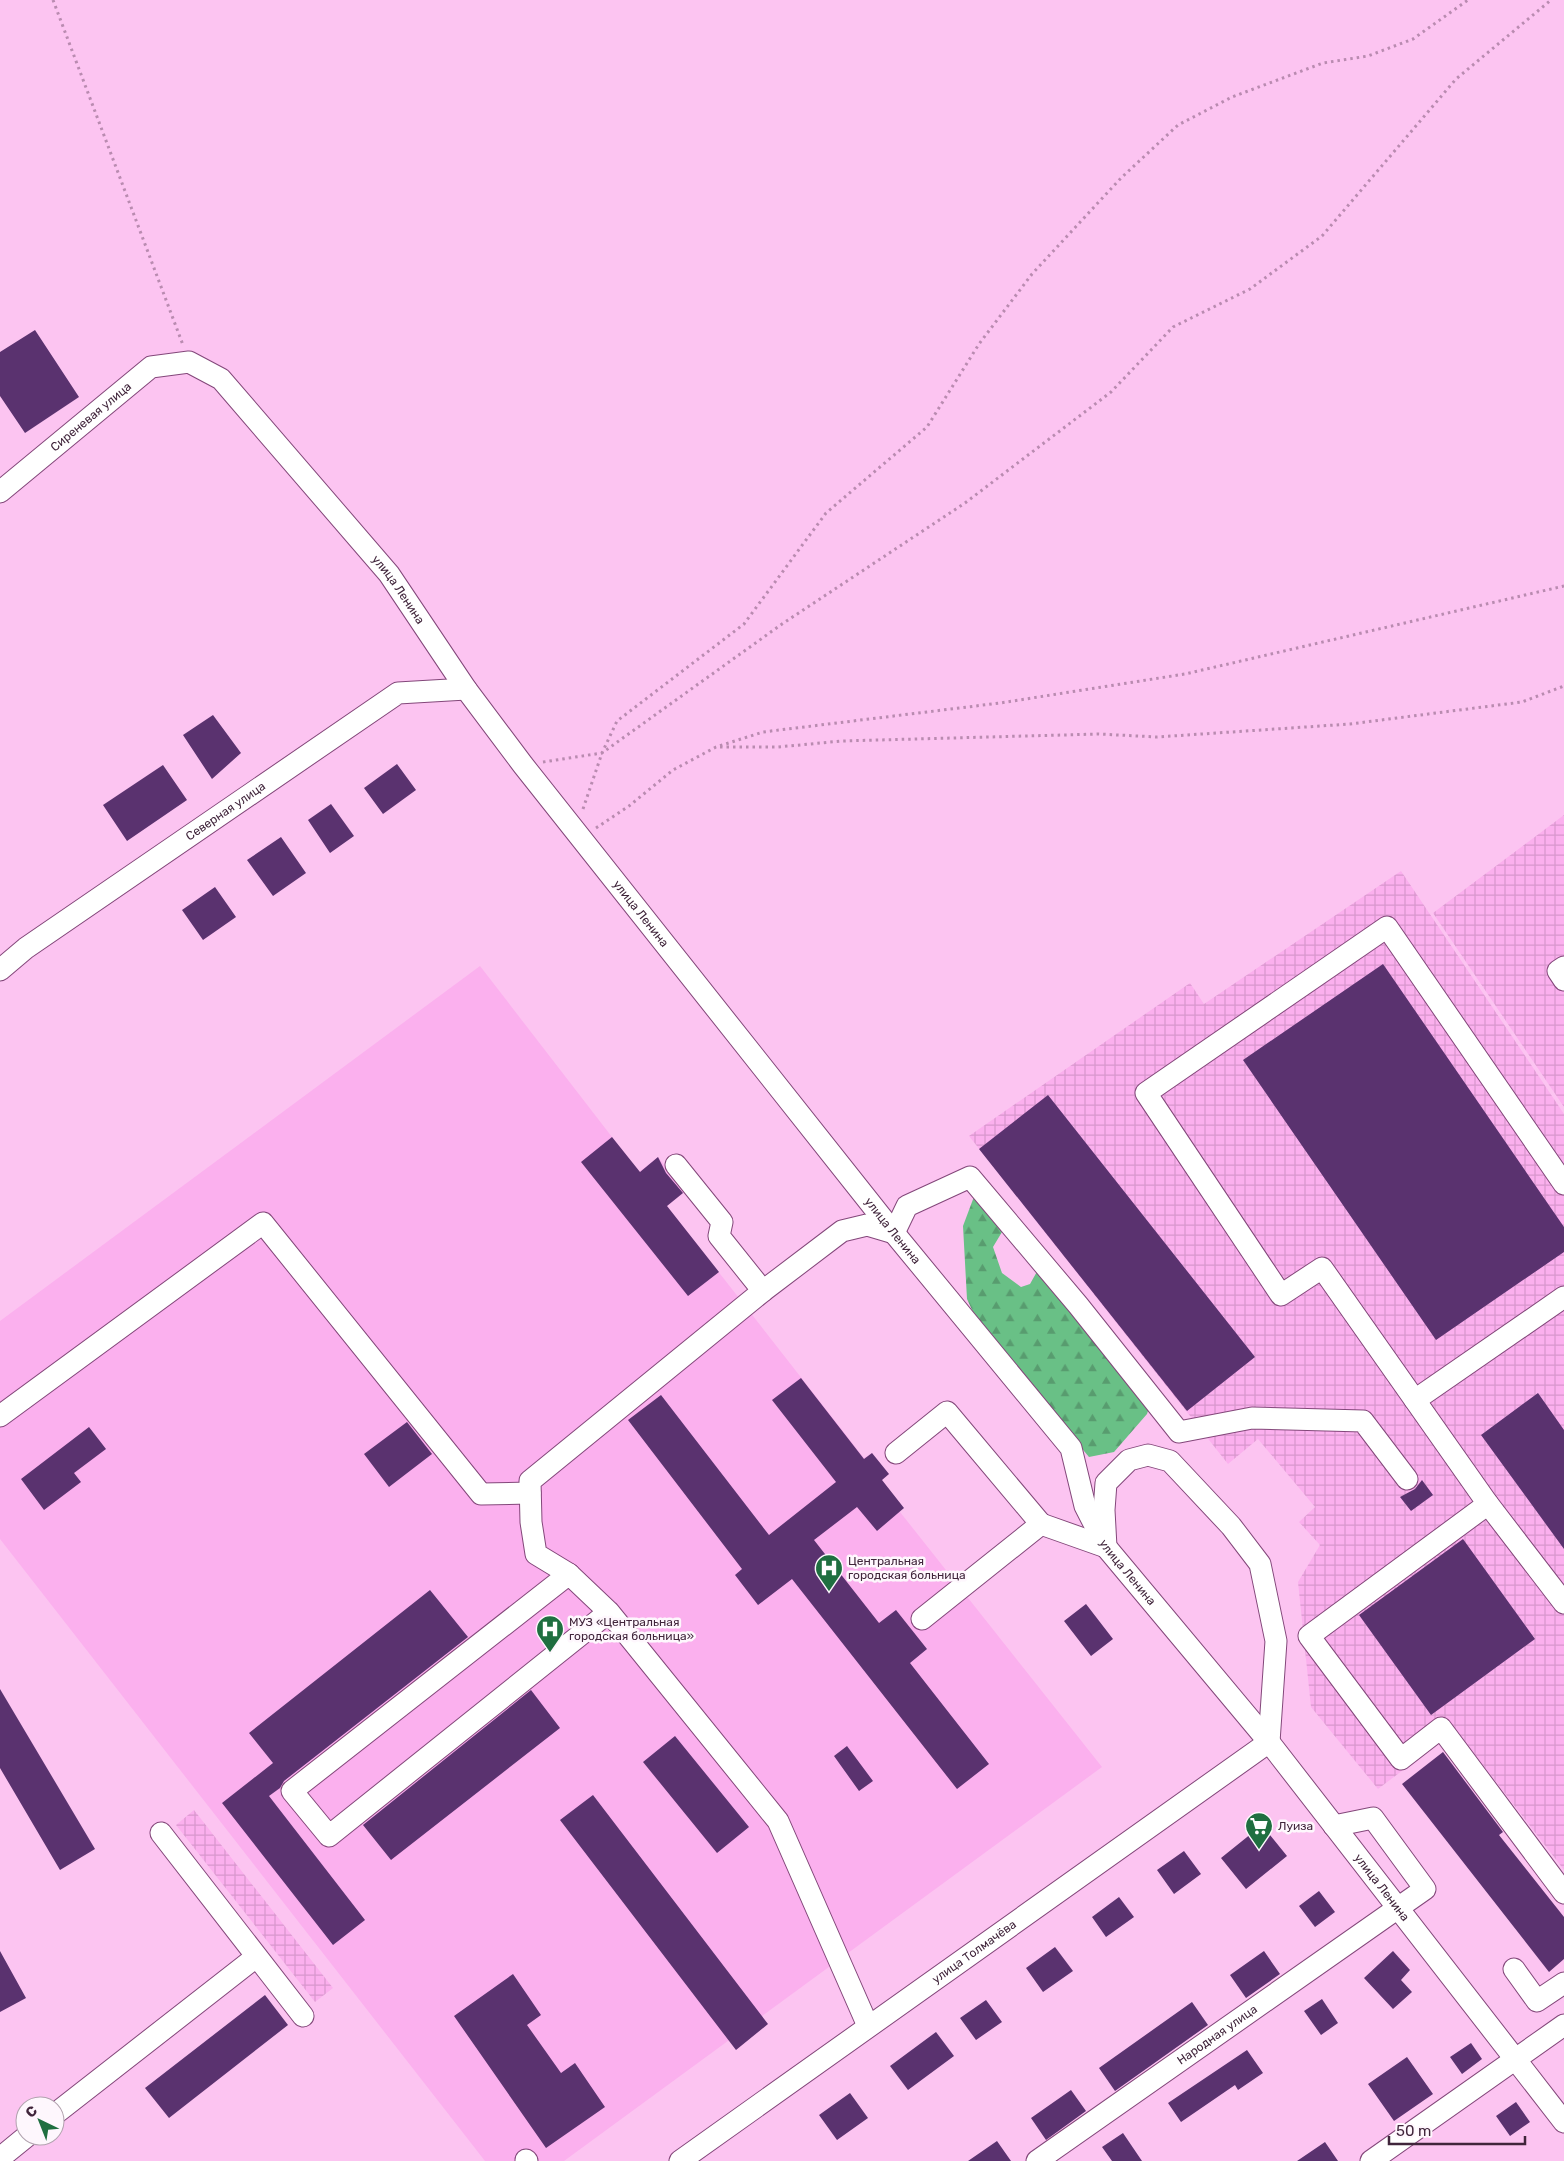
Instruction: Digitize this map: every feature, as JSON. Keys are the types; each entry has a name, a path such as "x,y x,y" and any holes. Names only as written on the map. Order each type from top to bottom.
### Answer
{"street":[{"name":"Сиреневая улица","path":"0,492 152,367 189,362"},
{"name":"улица Ленина","path":"189,362 221,379 390,574 466,689 523,766 894,1233 1072,1448 1085,1506 1106,1547 1268,1742 1564,2122"},
{"name":"Северная улица","path":"0,970 26,948 398,693 466,689"},
{"path":"1564,1184 1387,927 1146,1093 1281,1296 1322,1268 1488,1504 1564,1603"},
{"path":"1564,967 1558,971 1564,980"},
{"path":"676,1165 722,1222 720,1236 764,1291"},
{"path":"868,2026 778,1821 609,1612 569,1574 536,1554 531,1522 530,1481 764,1291 842,1231 867,1226 894,1233 908,1206 970,1177 1078,1305 1178,1432 1252,1418 1363,1422 1407,1480"},
{"path":"0,1416 263,1223 481,1494 530,1493"},
{"path":"1415,1400 1564,1297"},
{"path":"896,1453 947,1412 1041,1524 1106,1547 1104,1510 1106,1483 1129,1460 1148,1455 1170,1461 1232,1526 1260,1564 1276,1641 1268,1742"},
{"path":"1488,1504 1309,1636 1400,1759 1441,1728 1564,1892"},
{"path":"922,1619 1041,1524"},
{"path":"569,1574 292,1790 329,1836 609,1612"},
{"name":"улица Толмачёва","path":"681,2161 1268,1742"},
{"name":"Народная улица","path":"1037,2161 1426,1889 1373,1818 1334,1826"},
{"path":"161,1833 303,2016"},
{"path":"65,2106 256,1957"},
{"path":"1514,1969 1537,2001 1564,1983"},
{"path":"1371,2161 1564,2026"},
{"path":"0,2158 15,2146"}],"path":[{"path":"53,0 189,362"},
{"path":"1468,0 1413,38 1368,56 1323,63 1241,93 1178,125 1121,178 1032,274 978,344 927,427 826,513 744,624 617,721 602,753 585,798 578,835 593,831 629,806 673,770 716,747 764,732 1000,703 1185,674 1564,586"},
{"path":"523,766 602,753 782,624 972,497 1111,392 1173,327 1250,289 1322,236 1456,79 1551,0"},
{"path":"716,747 778,747 842,742 1099,734 1157,737 1350,724 1522,702 1564,686"}],"shaded area":[{"path":"1564,815 1564,1107 1433,913"},
{"path":"1401,871 1564,1114 1564,1870 1456,1730 1378,1789 1311,1707 1298,1582 1320,1545 1299,1522 1315,1507 1258,1439 1228,1464 969,1136 1190,983 1204,1004"},
{"name":"МУЗ «Центральная городская больница»","path":"480,966 639,1172 658,1157 685,1191 667,1206 864,1458 872,1453 889,1474 882,1480 900,1512 1102,1767 564,2161 485,2161 0,1539 0,1321"},
{"path":"194,1810 333,1988 315,2002 176,1825"}],"green space":[{"path":"975,1194 1005,1227 993,1247 1002,1273 1021,1287 1030,1284 1039,1268 1151,1402 1147,1414 1114,1452 1089,1457 979,1325 967,1299 963,1226"}],"building":[{"path":"35,330 79,397 25,433 0,396 0,352"},
{"path":"213,715 241,753 212,779 183,735"},
{"path":"397,764 416,790 383,814 364,788"},
{"path":"163,765 187,800 127,841 103,805"},
{"path":"331,804 354,836 330,853 308,820"},
{"path":"281,837 306,873 273,896 247,860"},
{"path":"215,887 236,917 203,940 182,910"},
{"path":"1383,964 1564,1227 1564,1252 1436,1340 1243,1060"},
{"path":"1048,1095 1255,1357 1187,1411 979,1149"},
{"path":"612,1137 640,1172 658,1157 666,1173 683,1193 667,1206 719,1272 688,1296 581,1162"},
{"name":"Центральная городская больница","path":"801,1378 864,1459 872,1453 889,1474 882,1480 904,1508 877,1531 857,1507 814,1540 879,1623 896,1610 927,1649 910,1663 989,1764 957,1789 792,1579 758,1605 735,1575 742,1569 628,1420 661,1395 769,1535 836,1482 772,1400"},
{"path":"1538,1393 1564,1430 1564,1549 1481,1435"},
{"path":"407,1422 432,1454 389,1487 364,1454"},
{"path":"89,1427 106,1449 74,1473 81,1482 44,1510 21,1479"},
{"path":"1422,1480 1433,1495 1411,1511 1400,1497 1415,1489"},
{"path":"1463,1539 1535,1639 1431,1715 1359,1615"},
{"path":"430,1590 468,1637 284,1781 280,1788 269,1796 365,1920 333,1945 222,1803 273,1763 249,1733"},
{"path":"1086,1604 1113,1639 1091,1656 1064,1621"},
{"path":"0,1689 95,1849 60,1870 0,1768"},
{"path":"531,1690 560,1728 391,1860 363,1825"},
{"path":"675,1736 749,1827 717,1853 643,1762"},
{"path":"847,1746 873,1781 859,1791 834,1756"},
{"path":"1443,1752 1503,1832 1499,1835 1564,1917 1564,1959 1549,1972 1402,1784"},
{"path":"593,1795 768,2024 736,2050 560,1820"},
{"path":"1262,1825 1287,1856 1246,1889 1221,1858"},
{"path":"1184,1851 1201,1874 1174,1894 1157,1870"},
{"path":"1319,1891 1335,1912 1315,1927 1299,1906"},
{"path":"1119,1897 1134,1917 1106,1937 1092,1917"},
{"path":"1055,1947 1073,1971 1043,1992 1026,1968"},
{"path":"0,1951 26,1998 0,2012"},
{"path":"1264,1951 1280,1974 1246,1998 1230,1975"},
{"path":"1393,1951 1410,1970 1401,1980 1412,1992 1393,2009 1364,1978"},
{"path":"513,1974 541,2015 527,2025 561,2073 575,2063 605,2107 546,2148 454,2016"},
{"path":"265,1995 288,2025 169,2118 145,2088"},
{"path":"1322,1999 1338,2023 1321,2035 1304,2011"},
{"path":"986,2000 1002,2022 976,2040 960,2018"},
{"path":"1192,2002 1208,2025 1115,2091 1099,2068"},
{"path":"936,2032 954,2056 908,2090 890,2066"},
{"path":"1471,2043 1482,2059 1462,2074 1450,2057"},
{"path":"1247,2050 1263,2073 1238,2090 1235,2085 1181,2122 1168,2103"},
{"path":"1407,2057 1433,2094 1394,2121 1368,2084"},
{"path":"1071,2090 1086,2111 1046,2140 1031,2118"},
{"path":"850,2093 868,2118 837,2140 819,2115"},
{"path":"1516,2102 1530,2122 1510,2136 1496,2116"},
{"path":"1123,2133 1142,2161 1112,2161 1102,2147"},
{"path":"997,2141 1011,2161 968,2161"},
{"path":"1325,2142 1338,2161 1297,2161"}],"place":[{"name":"Центральная городская больница","path":"829,1592"},
{"name":"МУЗ «Центральная городская больница»","path":"550,1653"},
{"name":"Луиза","path":"1259,1850"}]}
